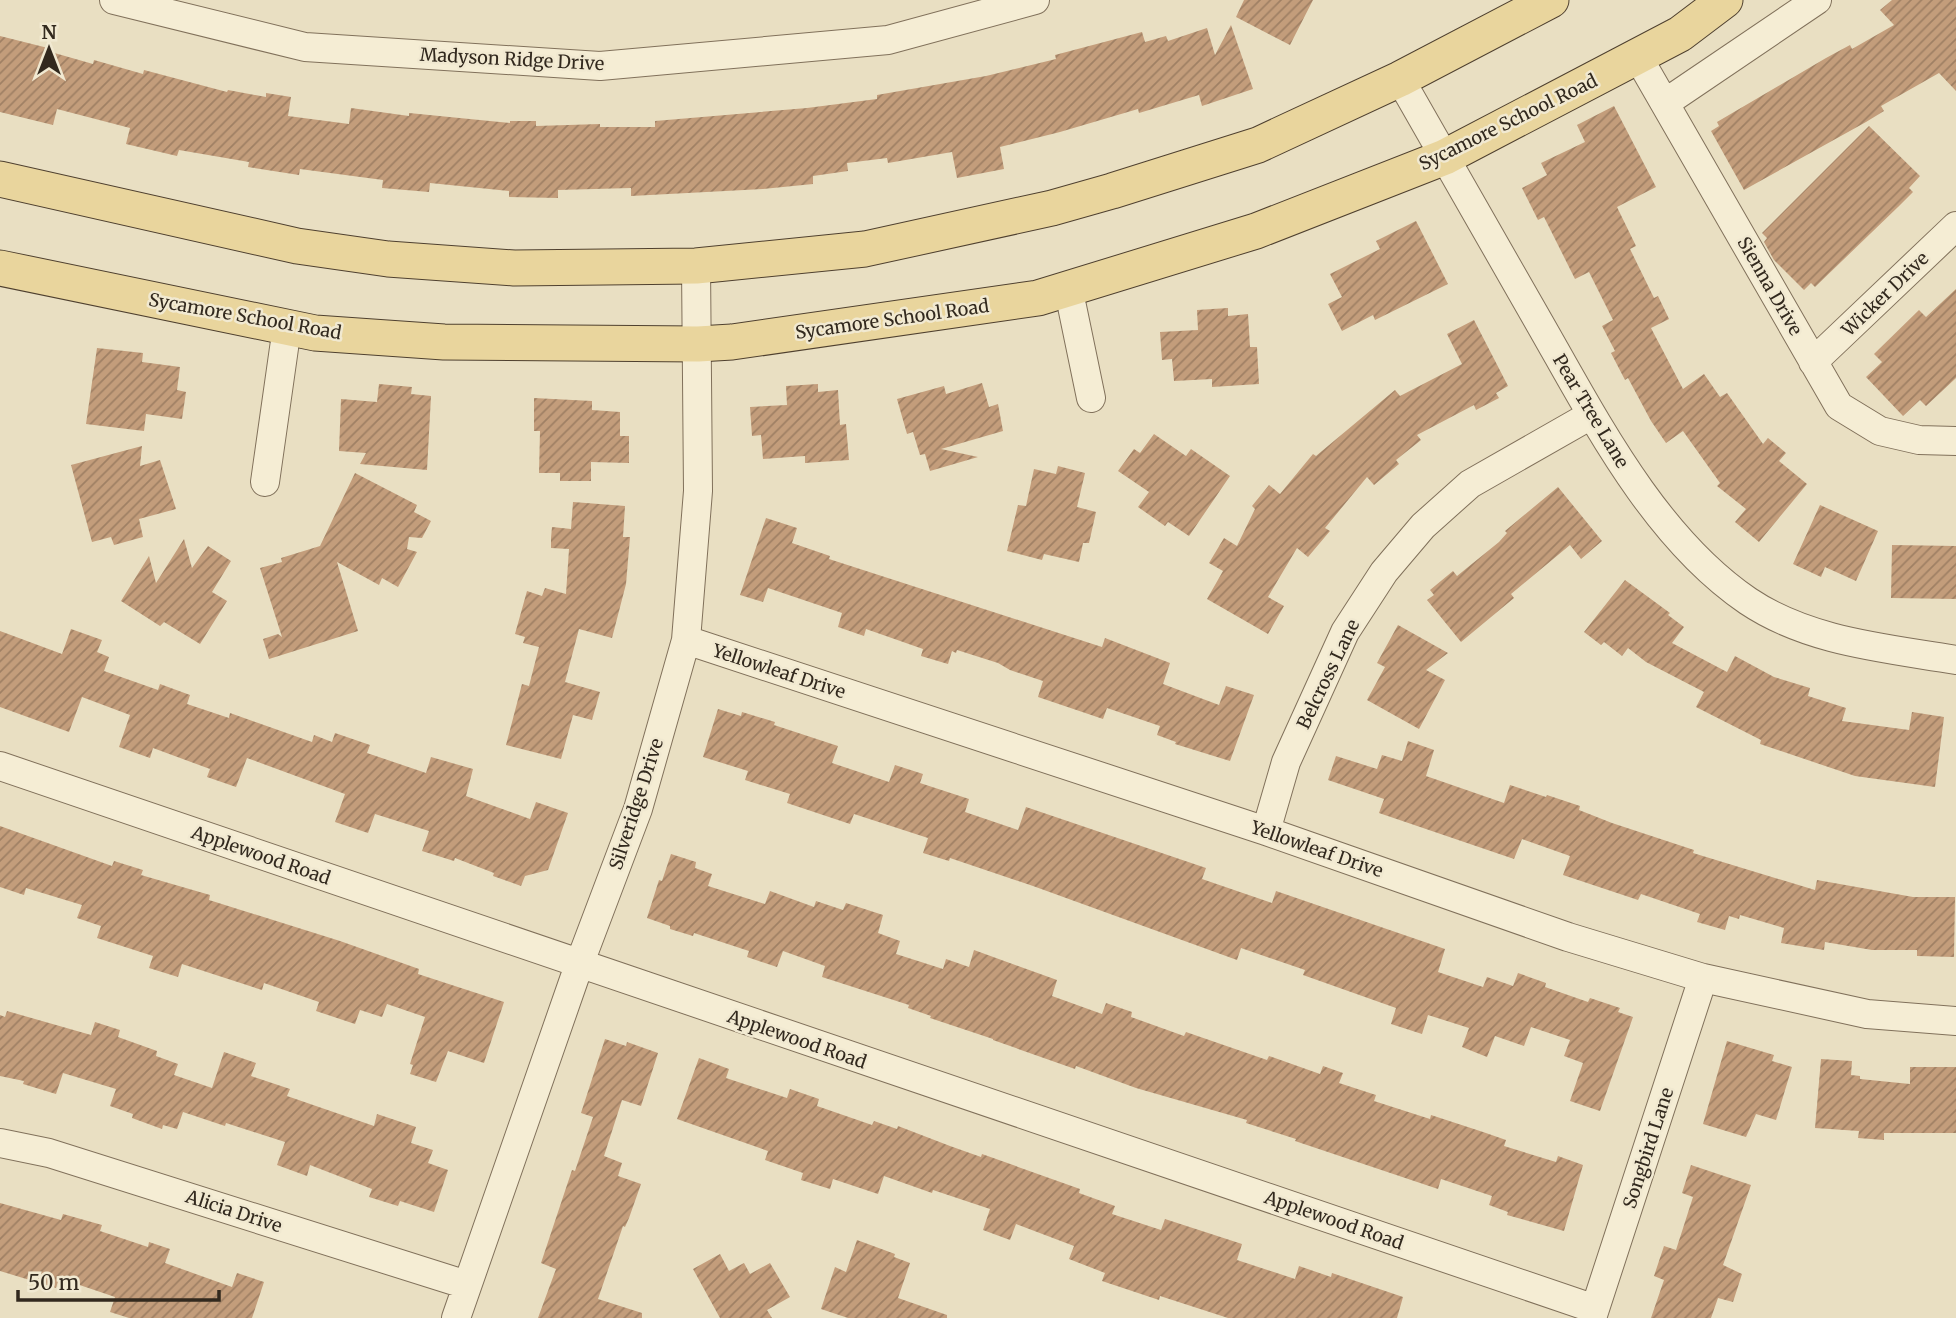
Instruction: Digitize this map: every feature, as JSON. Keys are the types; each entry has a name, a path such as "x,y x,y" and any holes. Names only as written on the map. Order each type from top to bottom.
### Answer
{"main road":[{"path":"0,179 298,246 388,259 514,268 696,267 865,249 1052,208 1258,145 1400,79 1551,0"},
{"name":"Sycamore School Road","path":"0,268 315,333 444,342 732,342 1038,298 1256,231 1445,157 1680,34 1725,0"}],"street":[{"name":"Madyson Ridge Drive","path":"114,0 305,47 600,66 888,40 1035,0"},
{"path":"1661,97 1817,0"},
{"name":"Sienna Drive","path":"1638,57 1839,406 1880,431 1919,440 1956,441"},
{"name":"Pear Tree Lane","path":"1400,79 1614,455 1671,529 1706,567 1749,601 1791,625 1835,639 1956,660"},
{"name":"Wicker Drive","path":"1813,362 1956,226"},
{"name":"Silveridge Drive","path":"456,1318 579,965 638,809 686,640 698,491 696,267"},
{"path":"1068,287 1091,398"},
{"path":"265,482 286,327"},
{"name":"Belcross Lane","path":"1266,831 1286,762 1345,632 1384,572 1423,526 1470,484 1591,415"},
{"name":"Yellowleaf Drive","path":"686,640 1266,831 1568,937 1703,978 1867,1014 1956,1021"},
{"name":"Applewood Road","path":"0,766 1594,1313"},
{"name":"Songbird Lane","path":"1594,1313 1703,978"},
{"name":"Alicia Drive","path":"0,1143 63,1157 467,1285"}],"building":[{"path":"1244,0 1313,0 1290,45 1236,17"},
{"path":"1892,0 1956,0 1956,91 1939,73 1881,106 1884,111 1866,122 1744,190 1711,131 1719,126 1717,122 1826,58 1850,45 1852,49 1894,25 1880,10"},
{"path":"1231,25 1253,89 1202,106 1199,95 1139,113 1138,109 1000,147 1004,169 957,178 952,152 888,163 887,158 847,163 848,171 813,176 813,184 763,189 631,196 631,188 558,190 558,198 509,197 509,191 430,183 429,192 382,188 383,180 300,169 299,175 248,167 249,162 179,150 177,156 126,144 130,128 57,109 53,125 0,112 0,36 52,49 51,52 93,64 94,60 143,74 144,70 227,92 291,97 288,116 349,124 351,108 409,116 409,113 510,123 536,121 536,126 600,124 600,127 655,127 655,121 877,99 877,95 986,76 1056,59 1055,55 1142,32 1145,42 1166,36 1168,41 1207,28 1215,55"},
{"path":"1614,106 1656,187 1617,207 1636,246 1630,249 1654,298 1658,296 1669,319 1651,328 1683,389 1704,374 1720,397 1727,393 1763,444 1768,438 1786,453 1779,461 1807,484 1759,542 1735,522 1746,509 1717,486 1720,483 1683,431 1666,443 1651,421 1611,353 1615,351 1602,326 1613,320 1589,272 1575,279 1544,217 1538,220 1522,188 1547,175 1541,163 1585,142 1577,125"},
{"path":"1869,126 1920,176 1909,188 1913,192 1898,207 1815,287 1811,283 1804,290 1774,260 1764,242 1767,238 1762,233"},
{"path":"1416,221 1448,284 1375,320 1373,315 1342,331 1328,304 1342,297 1330,274 1380,249 1376,241"},
{"path":"1956,289 1956,378 1926,406 1920,400 1903,416 1866,377 1882,362 1874,354 1919,310 1926,317"},
{"path":"1228,308 1228,316 1248,314 1250,347 1257,347 1259,384 1212,387 1212,379 1174,381 1172,359 1162,360 1160,332 1198,330 1197,310"},
{"path":"1474,320 1508,386 1496,393 1499,398 1476,410 1474,405 1417,435 1421,440 1396,460 1399,464 1374,485 1367,477 1325,528 1330,531 1308,557 1297,548 1268,597 1284,606 1268,634 1207,599 1223,571 1209,563 1224,538 1237,546 1255,509 1252,506 1269,485 1280,494 1313,454 1316,456 1395,390 1400,396 1462,364 1447,334"},
{"path":"97,348 143,353 142,362 180,367 177,390 186,392 182,419 146,414 144,431 86,424"},
{"path":"982,383 989,407 998,404 1003,431 941,449 978,457 930,471 925,454 920,455 913,432 907,434 897,399 944,386 946,394"},
{"path":"379,384 412,387 411,394 431,396 427,470 360,464 366,453 339,451 341,399 377,402"},
{"path":"818,384 818,392 838,390 840,425 846,424 849,460 805,463 805,456 763,459 761,435 752,436 750,407 787,405 786,386"},
{"path":"534,398 592,401 592,410 620,412 620,436 629,436 629,463 591,462 591,481 560,481 560,473 539,473 540,431 534,431"},
{"path":"1154,434 1186,456 1191,449 1230,476 1189,536 1168,522 1165,526 1138,507 1149,492 1118,471 1134,449 1140,453"},
{"path":"142,446 140,466 160,460 176,509 139,519 143,537 114,545 111,537 92,542 71,465"},
{"path":"1058,466 1085,473 1077,507 1096,512 1089,543 1083,543 1079,562 1044,554 1042,560 1007,551 1018,505 1026,506 1034,469 1056,474"},
{"path":"355,473 417,505 414,512 431,521 422,538 409,537 407,549 417,552 398,587 382,578 379,585 337,562 358,631 269,659 263,639 278,634 282,637 260,568 282,562 281,558 320,546"},
{"path":"1558,487 1602,541 1581,559 1570,545 1511,594 1514,598 1461,642 1427,600 1434,595 1430,590 1453,571 1457,576 1499,542 1507,533 1505,531"},
{"path":"573,502 625,506 623,537 630,537 626,584 612,638 579,629 565,682 600,692 592,720 573,715 561,759 506,745 522,684 529,686 539,647 523,643 525,637 515,634 527,591 542,596 545,588 566,594 569,549 551,548 551,538 552,527 571,529"},
{"path":"1820,505 1878,531 1856,581 1825,567 1821,577 1793,564"},
{"path":"766,518 797,528 792,543 830,556 829,559 1102,647 1105,638 1170,663 1163,684 1219,705 1226,686 1254,695 1230,761 1175,744 1176,742 1157,735 1160,726 1107,708 1103,719 1038,697 1043,681 998,663 957,650 956,653 952,651 948,664 921,656 923,649 866,629 864,636 838,627 842,613 768,588 763,602 740,595"},
{"path":"184,539 192,568 208,546 231,561 212,592 227,601 200,644 164,622 160,626 121,601 149,556 156,583"},
{"path":"1892,545 1956,546 1956,599 1891,598"},
{"path":"1625,580 1670,613 1668,615 1684,627 1672,643 1727,672 1735,656 1774,677 1810,688 1808,696 1846,708 1842,721 1909,730 1912,712 1944,717 1935,787 1855,776 1760,744 1761,740 1696,707 1704,692 1646,662 1628,648 1622,656 1604,642 1601,645 1584,632"},
{"path":"1398,625 1448,653 1426,670 1445,680 1419,729 1367,700 1385,667 1377,663"},
{"path":"71,629 102,640 97,652 109,657 104,671 158,690 160,684 190,695 187,704 229,718 230,713 312,742 314,735 332,742 335,733 370,745 367,753 426,773 431,757 473,769 466,796 530,819 536,802 568,813 548,870 525,876 521,886 455,858 454,861 422,851 429,831 375,814 368,833 335,822 345,794 247,758 236,787 207,777 210,769 153,748 150,758 119,747 130,715 82,697 69,732 0,707 0,631 62,654"},
{"path":"718,709 741,716 742,712 775,722 774,725 838,746 832,763 889,782 895,765 923,774 920,783 969,799 965,812 1018,830 1026,807 1206,868 1202,879 1272,903 1276,891 1445,949 1438,972 1483,987 1487,977 1513,986 1518,973 1546,983 1545,987 1588,1002 1590,998 1620,1008 1618,1012 1633,1017 1600,1111 1570,1101 1583,1063 1564,1056 1570,1040 1531,1027 1524,1046 1495,1036 1487,1057 1462,1047 1469,1028 1428,1015 1422,1034 1391,1024 1396,1008 1303,975 1305,970 1241,948 1237,960 1033,886 950,858 949,861 923,853 928,838 854,814 850,824 787,803 790,794 745,780 748,771 703,757"},
{"path":"1408,741 1434,750 1426,776 1504,803 1510,785 1546,797 1547,795 1580,806 1579,810 1612,823 1694,850 1693,853 1815,890 1817,880 1913,897 1955,897 1954,957 1917,956 1917,950 1872,950 1825,942 1824,950 1781,943 1784,928 1740,915 1739,919 1729,916 1725,930 1697,922 1700,914 1641,894 1638,900 1563,875 1570,856 1522,839 1514,859 1379,813 1384,799 1328,780 1336,756 1377,769 1382,755 1402,761"},
{"path":"0,826 112,866 114,861 143,870 141,875 210,895 209,900 340,941 419,969 418,974 504,1002 484,1063 448,1051 436,1082 410,1074 413,1065 410,1064 425,1017 387,1004 382,1017 360,1010 355,1024 316,1011 319,1002 264,983 262,990 182,964 178,977 149,968 153,956 97,938 101,926 77,918 82,905 26,888 24,895 0,887"},
{"path":"671,854 696,862 695,868 712,874 708,886 765,904 770,891 814,907 816,901 843,910 846,903 883,915 878,933 900,941 896,954 943,969 946,959 969,967 974,950 1057,980 1052,996 1102,1014 1106,1003 1132,1012 1131,1017 1184,1036 1186,1032 1267,1060 1269,1056 1320,1074 1323,1066 1343,1073 1339,1083 1376,1095 1374,1101 1430,1119 1431,1115 1483,1132 1506,1140 1504,1146 1556,1162 1558,1156 1583,1165 1564,1231 1507,1215 1508,1212 1489,1205 1492,1196 1441,1179 1438,1189 1295,1141 1296,1139 1246,1123 1247,1120 1136,1088 1076,1066 1075,1069 930,1018 931,1016 908,1008 909,1005 822,977 825,966 783,951 777,967 747,957 749,951 694,933 693,936 670,929 670,926 647,918 659,880 662,881"},
{"path":"7,1011 91,1035 95,1022 120,1030 118,1037 157,1051 156,1056 178,1064 174,1075 212,1088 224,1052 256,1063 251,1076 290,1089 287,1096 374,1126 377,1114 416,1127 411,1143 433,1150 428,1163 448,1170 434,1212 400,1201 398,1206 369,1197 372,1189 310,1165 307,1176 277,1165 285,1142 226,1123 225,1126 183,1112 177,1129 163,1125 162,1129 110,1106 116,1089 63,1073 56,1094 23,1084 24,1081 0,1076 0,1015 5,1017"},
{"path":"605,1039 626,1046 627,1042 658,1053 641,1106 622,1100 604,1156 622,1163 618,1176 641,1184 629,1218 625,1227 623,1226 598,1299 642,1313 642,1318 538,1318 556,1269 541,1263 593,1117 581,1113"},
{"path":"1727,1041 1774,1055 1772,1061 1792,1067 1776,1120 1756,1114 1746,1137 1703,1124"},
{"path":"699,1058 729,1069 726,1078 787,1098 790,1089 819,1099 817,1106 872,1125 874,1121 897,1129 898,1126 981,1157 982,1154 1080,1189 1079,1193 1115,1206 1112,1214 1161,1230 1165,1219 1242,1244 1237,1260 1295,1279 1299,1266 1331,1277 1332,1273 1403,1297 1397,1318 1228,1318 1160,1296 1159,1300 1102,1281 1105,1273 1069,1259 1074,1246 1016,1224 1010,1240 983,1230 990,1209 933,1190 932,1193 884,1176 878,1194 833,1179 830,1189 801,1180 803,1173 765,1160 768,1151 677,1119"},
{"path":"1821,1059 1852,1061 1851,1075 1860,1076 1860,1079 1910,1084 1910,1067 1956,1067 1956,1133 1884,1133 1884,1140 1858,1138 1859,1131 1815,1128"},
{"path":"1691,1165 1751,1185 1723,1265 1742,1274 1733,1302 1718,1298 1711,1318 1651,1318 1664,1280 1654,1276 1664,1246 1676,1250 1693,1197 1682,1193"},
{"path":"0,1203 61,1220 63,1214 102,1225 100,1231 148,1247 149,1242 170,1249 165,1263 232,1287 237,1273 264,1282 252,1318 129,1318 110,1312 115,1297 59,1278 56,1288 0,1271"},
{"path":"857,1240 895,1254 894,1257 910,1263 898,1298 947,1315 947,1318 848,1318 821,1309 835,1267 846,1272"},
{"path":"720,1254 729,1271 744,1263 750,1274 770,1263 790,1297 767,1310 772,1318 720,1318 693,1269"}]}
